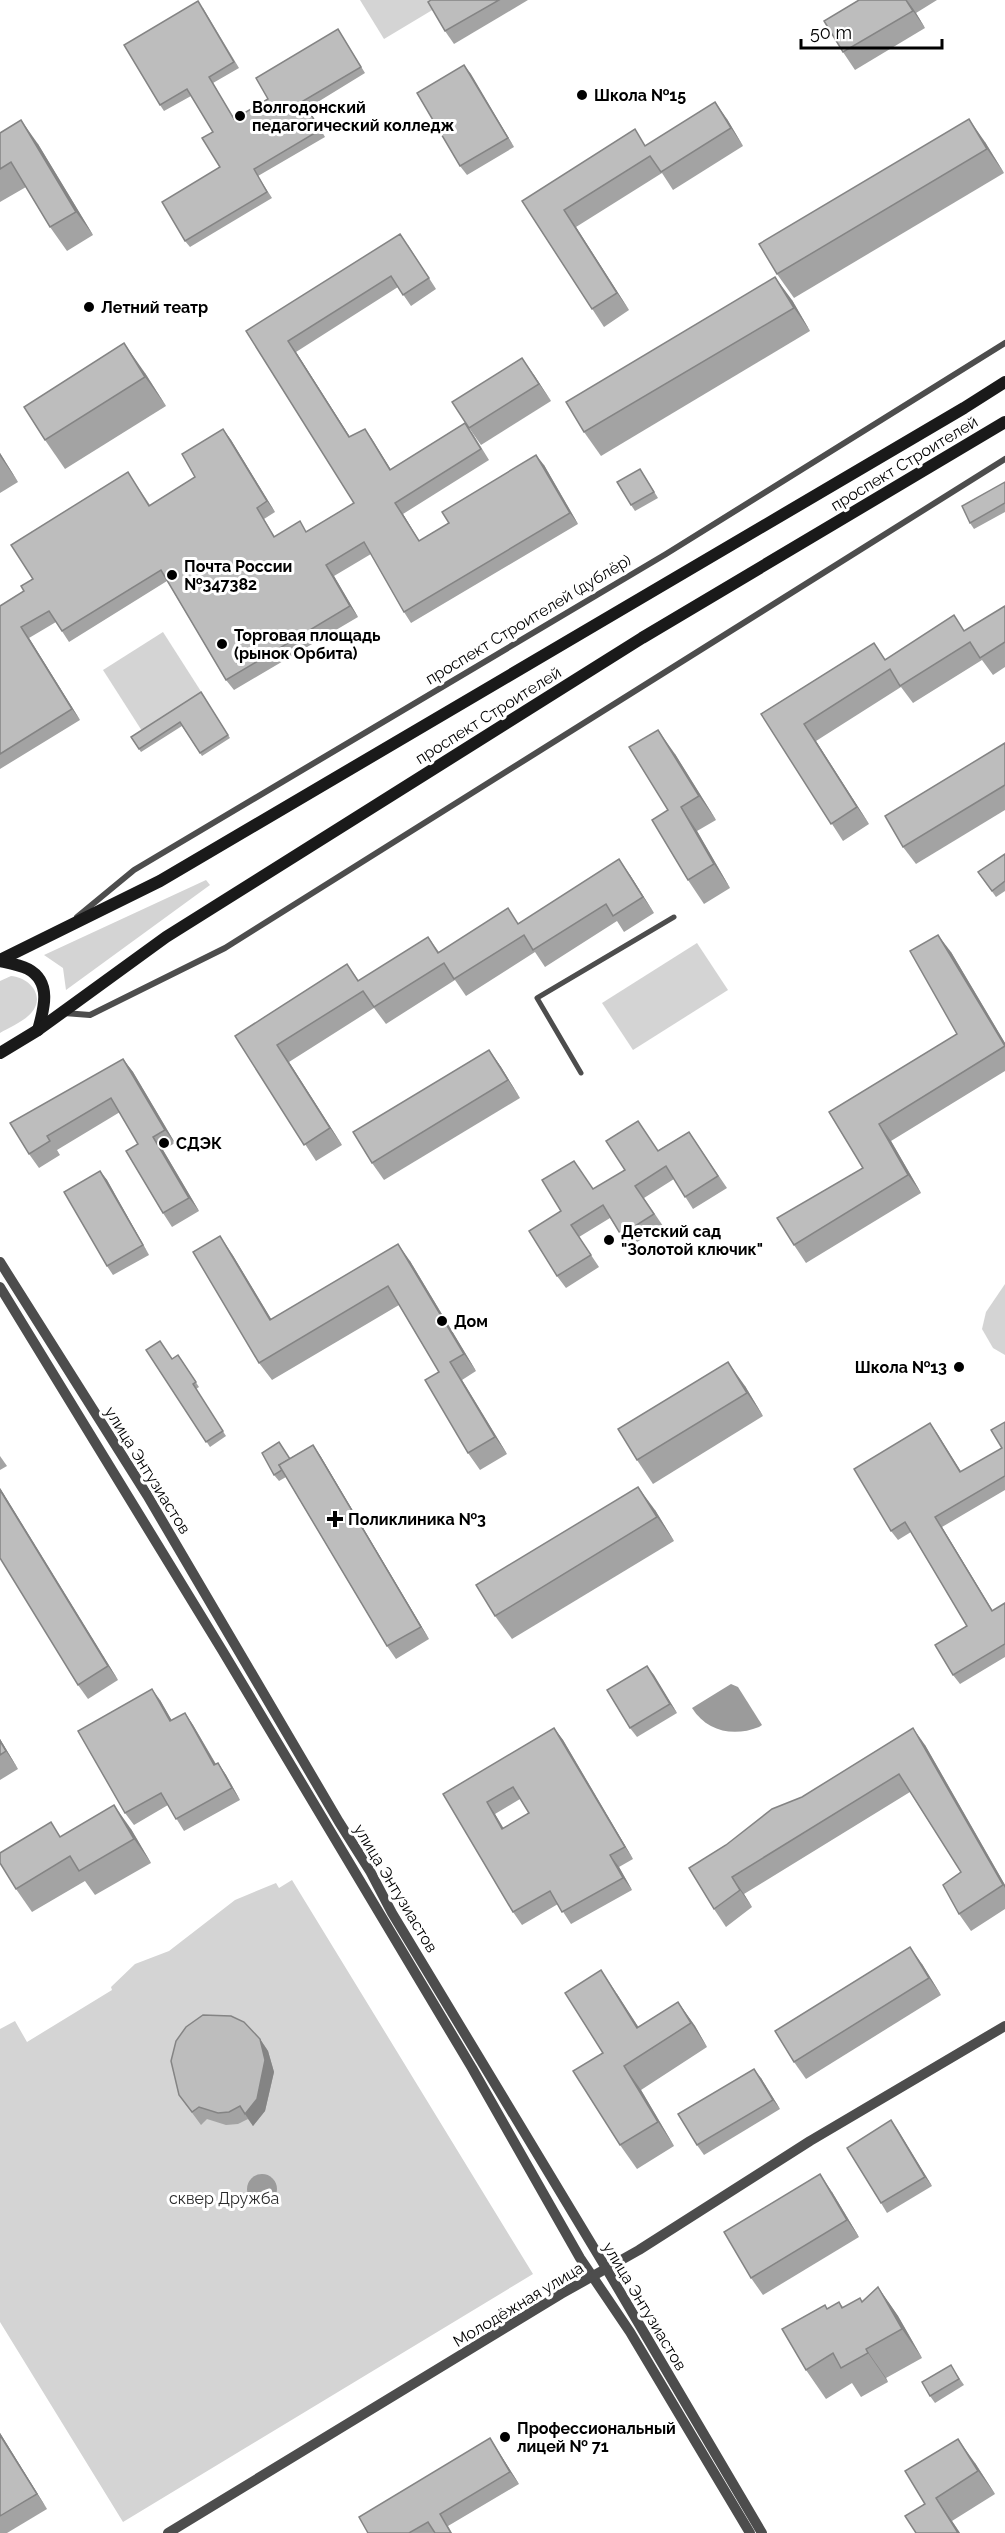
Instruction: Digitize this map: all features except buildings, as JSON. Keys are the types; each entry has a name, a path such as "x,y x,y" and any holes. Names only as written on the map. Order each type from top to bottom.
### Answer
{"main road":[{"name":"проспект Строителей","path":"0,960 160,881 1005,382"},
{"name":"проспект Строителей","path":"0,1053 38,1030 166,937 642,638 1005,422"},
{"path":"0,960 29,969 42,984 46,1000 38,1030"}],"street":[{"name":"проспект Строителей (дублёр)","path":"69,924 134,870 666,554 1005,343"},
{"path":"60,1012 90,1015 225,948 1005,459"},
{"path":"581,1073 537,998 674,917"},
{"name":"улица Энтузиастов","path":"0,1262 147,1495 295,1743 392,1913 606,2268 762,2533"},
{"path":"0,1287 472,2068 580,2258 630,2332 750,2533"},
{"path":"282,1751 295,1743"},
{"name":"Молодёжная улица","path":"168,2533 639,2250 812,2140 1005,2026"}],"green space":[{"path":"360,0 449,0 384,39"},
{"path":"163,632 202,693 142,731 103,670"},
{"path":"206,880 210,885 66,990 63,968 44,955"},
{"path":"697,943 728,990 633,1050 602,1003"},
{"path":"11,976 29,983 36,993 36,1006 17,1024 0,1033 0,981"},
{"path":"1005,1284 1005,1355 993,1348 982,1329 986,1312"},
{"name":"сквер Дружба","path":"292,1880 533,2274 123,2522 0,2322 0,2029 15,2021 27,2042 112,1990 111,1987 135,1964 169,1951 235,1900 276,1883 279,1888"}],"shaded area":[{"path":"731,1684 738,1687 762,1725 740,1732 722,1730 705,1723 692,1708"},
{"path":"262,2174 272,2179 277,2189 272,2199 262,2204 252,2199 247,2189 252,2179"}],"place":[{"name":"Школа №15","path":"582,95"},
{"name":"Волгодонский педагогический колледж","path":"240,116"},
{"name":"Летний театр","path":"89,307"},
{"name":"Почта России №347382","path":"172,575"},
{"name":"Торговая площадь (рынок Орбита)","path":"222,644"},
{"name":"СДЭК","path":"164,1143"},
{"name":"Детский сад \"Золотой ключик\"","path":"609,1240"},
{"name":"Дом","path":"442,1321"},
{"name":"Школа №13","path":"959,1367"},
{"name":"Поликлиника №3","path":"335,1519"},
{"name":"Профессиональный лицей № 71","path":"505,2437"}]}
